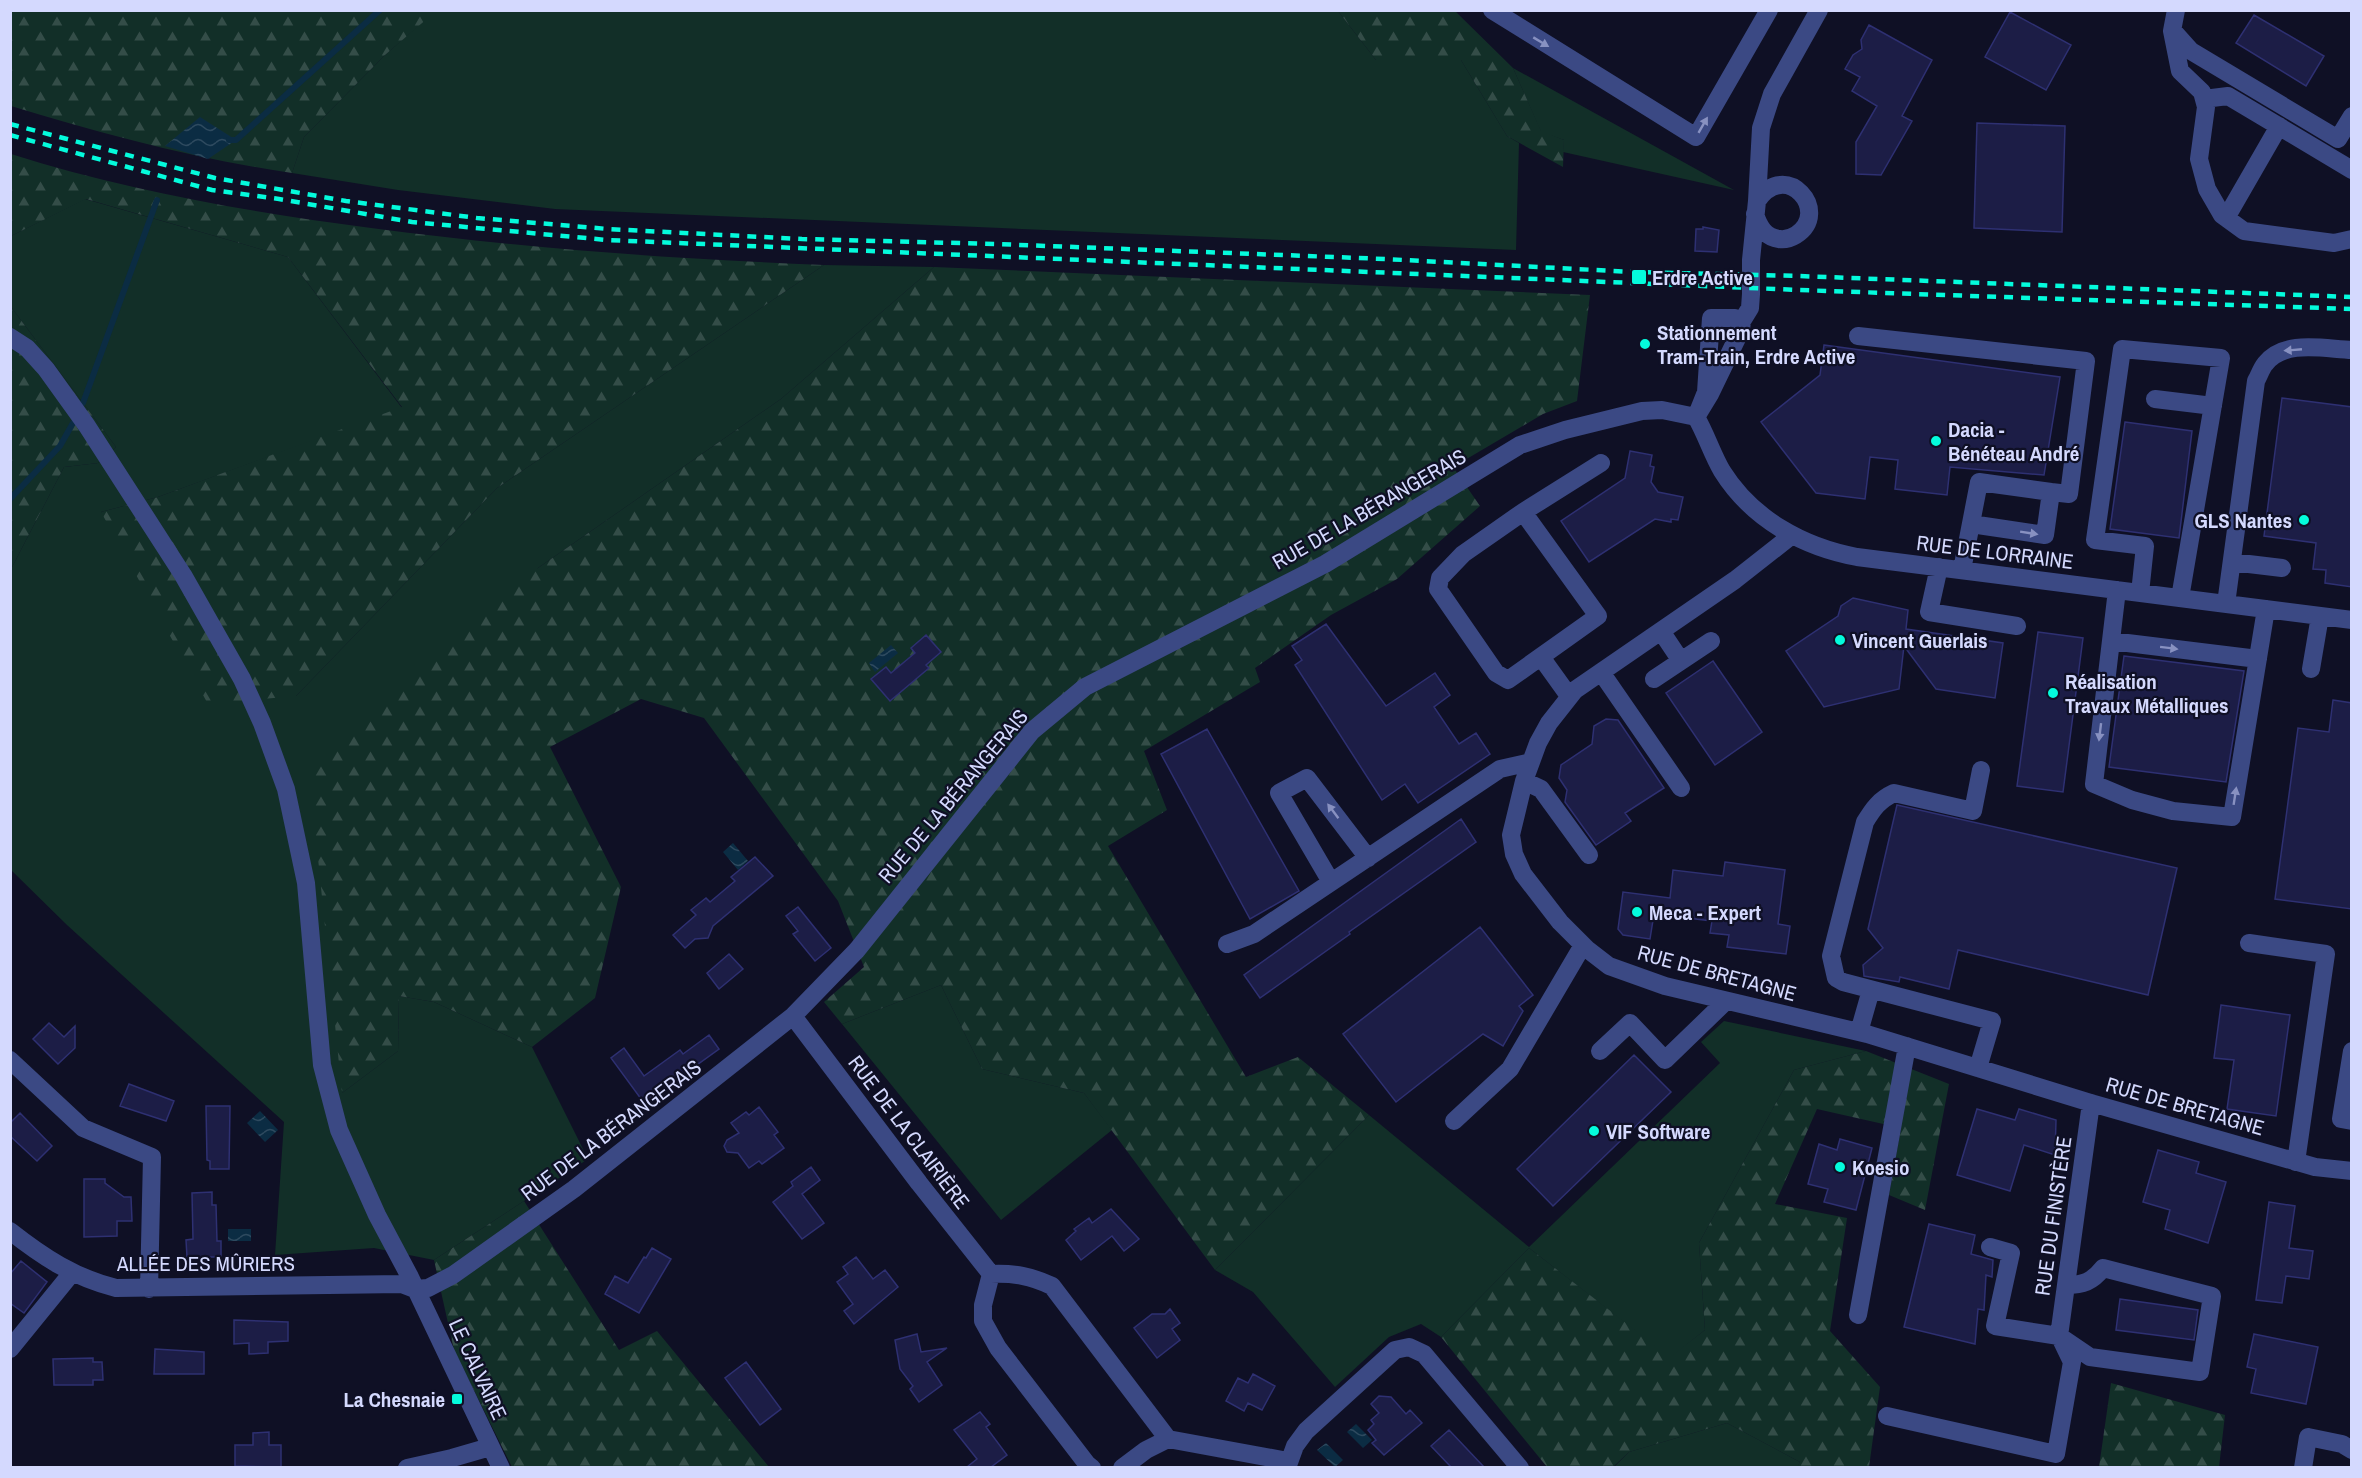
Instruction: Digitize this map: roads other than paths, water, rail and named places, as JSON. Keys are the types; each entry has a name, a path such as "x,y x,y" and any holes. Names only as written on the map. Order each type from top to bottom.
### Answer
{"street":[{"path":"1492,10 1696,137 1769,10"},
{"path":"1510,23 1525,10"},
{"path":"1696,417 1710,394 1741,330 1748,308 1761,128 1772,94 1819,10"},
{"path":"2176,10 2172,31 2180,71 2202,92 2206,107 2199,159 2207,189 2222,215 2244,231 2334,243 2352,239"},
{"path":"2172,31 2191,51 2338,139 2352,116"},
{"path":"2204,99 2228,96 2352,170"},
{"path":"2226,218 2279,126"},
{"path":"1696,417 1706,392 1711,318 1735,318 1748,308"},
{"path":"1858,336 2086,361 2069,494 1979,482 1962,570"},
{"name":"LE CALVAIRE","path":"10,337 27,348 46,369 130,492 221,639 262,723 286,789 306,883 321,1055 339,1130 377,1215 501,1467"},
{"path":"2226,604 2256,381 2265,364 2275,354 2288,348 2352,350"},
{"path":"2140,593 2145,546 2095,540 2122,350 2221,358 2180,598"},
{"path":"2155,399 2213,406"},
{"name":"RUE DE LA BÉRANGERAIS","path":"415,1289 428,1288 453,1275 574,1189 793,1016 857,950 1032,731 1085,687 1325,564 1520,445 1565,430 1642,411 1662,410 1696,417"},
{"name":"RUE DE LORRAINE","path":"1696,417 1722,471 1750,506 1791,536 1829,552 2352,620"},
{"path":"1523,512 1598,616 1508,680 1496,673 1438,588 1440,578 1463,554 1523,512 1601,463"},
{"path":"1971,524 2045,535 2051,492"},
{"name":"RUE DE BRETAGNE","path":"1791,536 1735,580 1600,672 1569,696 1549,723 1524,781 1511,835 1514,854 1523,874 1553,914 1583,945 1609,966 1665,986 1859,1032 2091,1103 2296,1162 2315,1167 2352,1171"},
{"path":"2232,562 2282,568"},
{"path":"1939,567 1929,612 2017,626"},
{"path":"2117,590 2094,784 2132,800 2173,811 2232,817 2266,609"},
{"path":"2311,669 2320,616"},
{"path":"1660,631 1681,661"},
{"path":"1654,679 1711,641"},
{"path":"2111,641 2258,659"},
{"path":"1541,657 1569,696"},
{"path":"1600,672 1681,788"},
{"path":"1227,944 1254,934 1500,769 1531,762"},
{"path":"1978,1068 1992,1021 1843,982 1836,978 1831,956 1865,822 1882,798 1894,793 1973,811 1981,770"},
{"path":"1331,882 1280,793 1307,778 1368,858"},
{"path":"1524,781 1541,789 1589,855"},
{"path":"2250,943 2326,954 2296,1162"},
{"path":"1454,1121 1510,1069 1583,945"},
{"path":"1859,1032 1871,990"},
{"path":"1600,1051 1630,1023 1665,1060 1726,1001"},
{"name":"RUE DE LA CLAIRIÈRE","path":"793,1016 991,1274"},
{"path":"1858,1315 1907,1046"},
{"path":"2352,1051 2341,1119 2352,1121"},
{"path":"10,1060 83,1128 152,1157 149,1289"},
{"name":"RUE DU FINISTÈRE","path":"2059,1336 2091,1103"},
{"name":"ALLÉE DES MÛRIERS","path":"10,1231 71,1274 116,1288 402,1284 415,1289"},
{"path":"1990,1247 2011,1254 1995,1326 2059,1336 2090,1357 2200,1372 2212,1296 2103,1268 2095,1279 2081,1285 2066,1285"},
{"path":"1092,1467 1087,1464 998,1348 983,1322 983,1305 991,1274 1013,1273 1035,1278 1052,1286 1168,1439"},
{"path":"10,1349 71,1274"},
{"path":"1887,1416 2056,1454 2072,1362 2059,1336"},
{"path":"1122,1467 1146,1450 1168,1439 1288,1464 1295,1446 1306,1431 1395,1350 1409,1347 1424,1354 1520,1467"},
{"path":"2303,1467 2308,1437 2342,1444 2352,1450"},
{"path":"407,1467 490,1448"}],"water":[{"path":"200,117 236,140 208,159 165,146"},
{"path":"891,645 898,653 875,672 869,663"},
{"path":"733,843 748,861 738,870 723,852"},
{"path":"260,1111 278,1130 265,1142 247,1123"},
{"path":"228,1229 251,1229 251,1241 228,1241"},
{"path":"1356,1424 1372,1440 1363,1448 1347,1432"},
{"path":"1326,1443 1343,1460 1335,1467 1317,1450"}],"waterway":[{"path":"229,140 236,140 380,10"},
{"path":"83,403 157,200"},
{"path":"10,499 60,446 73,423"}],"railway":[{"path":"10,124 215,178 346,201 477,218 608,229 802,239 1385,259 1634,272 2352,297"},
{"path":"10,135 212,190 412,222 607,240 1799,290 2352,309"}],"place":[{"name":"Erdre Active","path":"1639,277"},
{"name":"Stationnement Tram-Train, Erdre Active","path":"1645,344"},
{"name":"Dacia - Bénéteau André","path":"1936,441"},
{"name":"GLS Nantes","path":"2304,520"},
{"name":"Vincent Guerlais","path":"1840,640"},
{"name":"Réalisation Travaux Métalliques","path":"2053,693"},
{"name":"Meca - Expert","path":"1637,912"},
{"name":"VIF Software","path":"1594,1131"},
{"name":"Koesio","path":"1840,1167"},
{"name":"La Chesnaie","path":"457,1399"}]}
